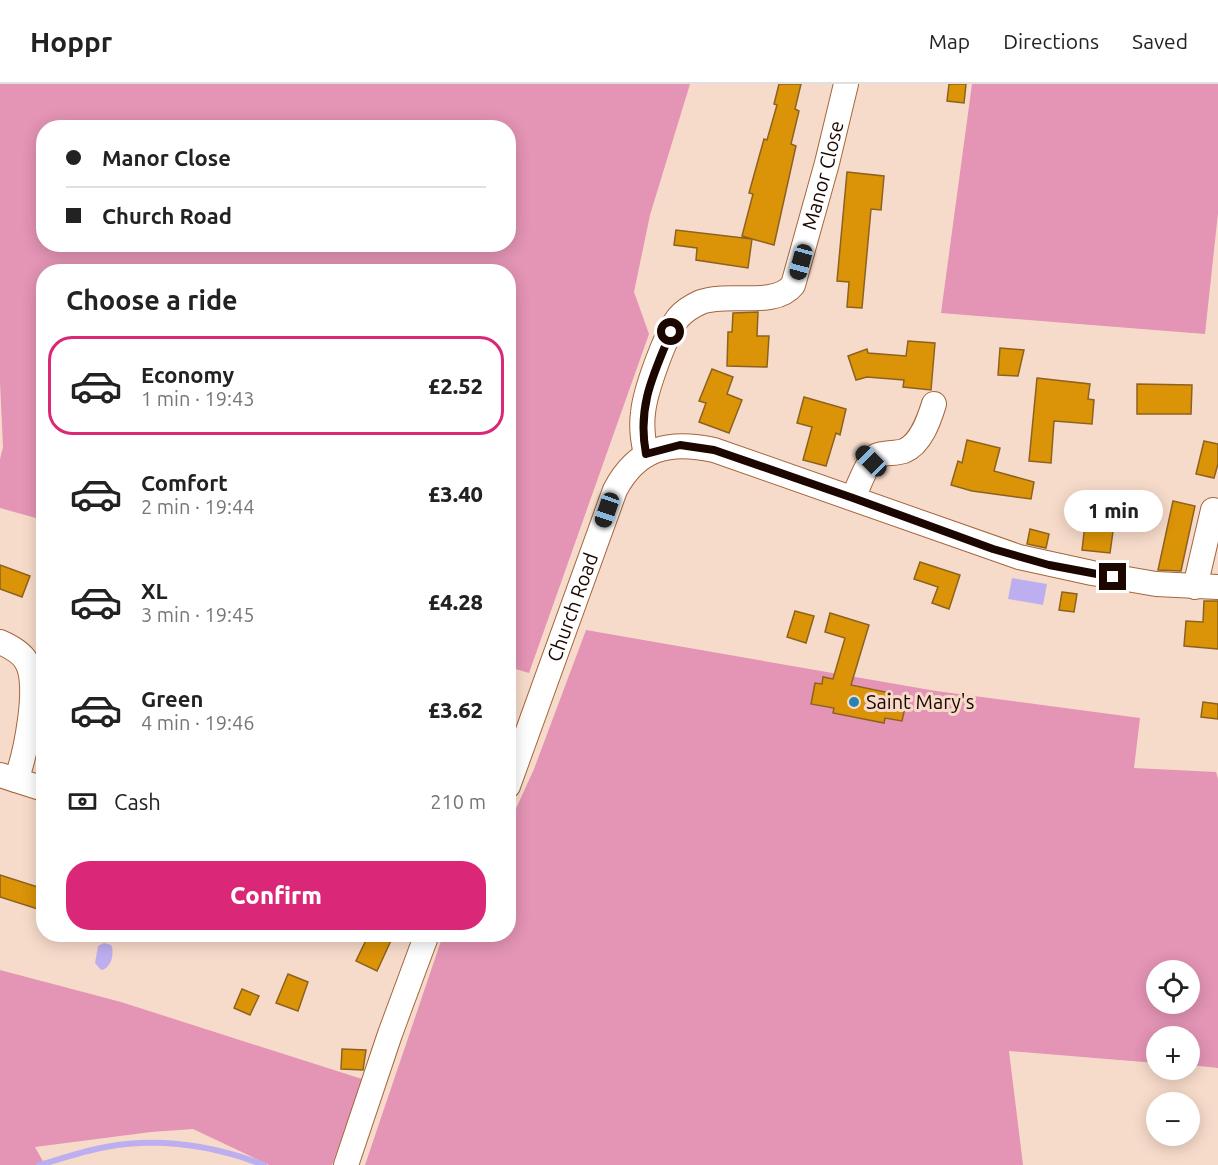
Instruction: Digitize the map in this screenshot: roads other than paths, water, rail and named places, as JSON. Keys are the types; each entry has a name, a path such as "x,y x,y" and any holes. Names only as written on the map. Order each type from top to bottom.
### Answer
{"street":[{"name":"Manor Close","path":"646,454 642,433 643,411 658,362 677,320 692,306 711,299 763,298 782,295 788,292 793,285 846,84"},
{"path":"853,498 864,454 877,456 904,451 911,447 924,429 934,404"},
{"name":"Church Road","path":"516,764 615,490 624,473 634,462 646,454 680,445 697,446 743,459 1019,557 1156,584 1207,587"},
{"path":"1207,587 1213,510"},
{"path":"0,642 27,661 31,675 28,737 8,778 36,787"},
{"path":"346,1165 424,942"}],"waterway":[{"path":"39,1165 97,1149 147,1143 206,1148 264,1165"}],"place":[{"name":"Saint Mary's","path":"854,702"}]}
